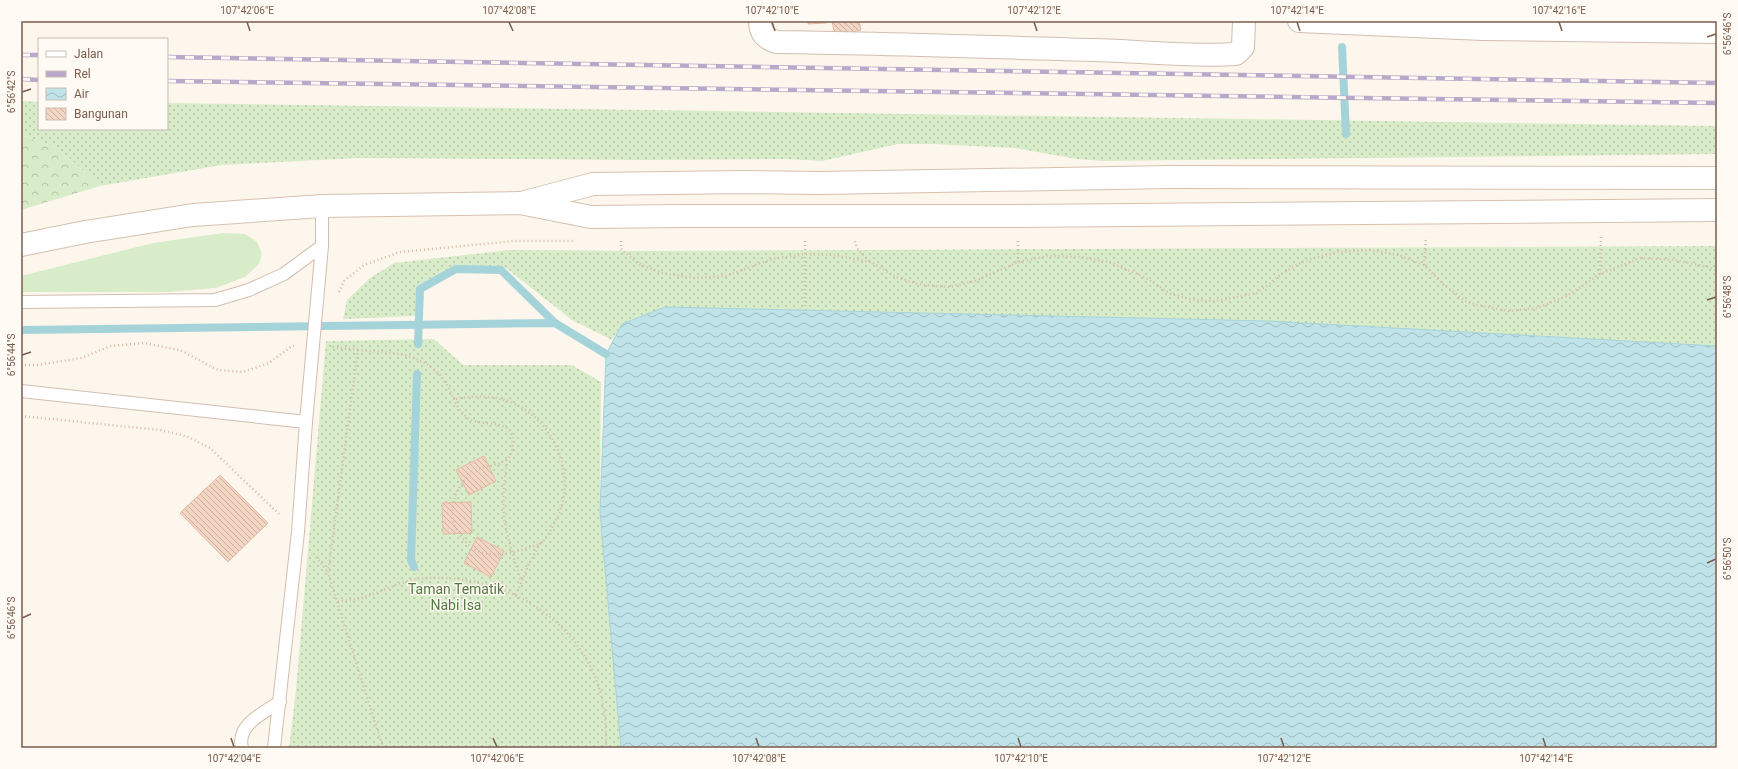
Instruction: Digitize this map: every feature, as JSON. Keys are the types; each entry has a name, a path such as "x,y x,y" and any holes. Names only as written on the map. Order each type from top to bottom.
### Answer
{"street":[{"path":"760,21 760,28 766,38 776,42 868,43 1220,55 1236,54 1243,47 1244,21"},
{"path":"1299,21 1483,29 1717,32"},
{"path":"520,203 593,184 743,182 820,183 1169,177 1717,178"},
{"path":"21,245 85,232 194,215 322,206 520,203 591,217 1018,216 1717,210"}],"lane":[{"path":"274,748 298,532 306,422 322,246 322,206"},
{"path":"21,302 215,300 249,290 284,274 322,246"},
{"path":"21,391 306,422"},
{"path":"242,748 240,740 247,724 280,702"}],"path":[{"path":"1600,212 1600,274"},
{"path":"622,216 621,249 637,263 662,273 694,278 726,276 772,259 805,254 833,255 871,262 898,278 923,285 950,287 975,281 1018,262 1048,256 1079,257 1109,262 1144,277 1171,294 1193,300 1216,301 1257,293 1283,273 1304,261 1338,252 1371,250 1398,255 1424,265 1443,284 1468,303 1508,311 1537,308 1567,296 1600,274 1640,258 1675,260 1708,267 1717,271"},
{"path":"805,216 805,307"},
{"path":"21,365 38,365 81,358 111,346 144,343 180,350 218,370 242,372 269,363 292,346 313,343 331,347 412,356 436,370 448,387 458,409 468,418 480,423 499,423 508,430 513,441 511,453 507,460 504,486 504,515 512,553 521,580"},
{"path":"328,573 358,350"},
{"path":"454,399 471,396 490,397 507,401 523,408 538,420 549,433 560,454 565,482 564,498 559,514 521,580 516,595"},
{"path":"21,416 160,430 186,436 210,448 298,532 328,573 383,748"},
{"path":"507,460 478,470 464,480 455,494 452,511 455,527 464,542 478,552 494,555 512,553 541,543"},
{"path":"338,602 363,598 415,580 446,578 479,583 503,589 516,595 552,618 579,647 597,682 606,721 606,748"}],"green space":[{"path":"21,101 38,102 38,130 168,130 168,103 1717,126 1717,154 1103,161 1077,159 1015,148 898,144 822,161 784,159 640,160 358,158 221,165 100,186 59,149 21,135"},
{"path":"21,135 59,149 100,186 21,210"},
{"path":"223,233 245,234 257,242 262,254 259,264 245,277 216,288 168,292 21,292 21,276 153,243"},
{"path":"1717,246 1717,346 1268,321 665,307 622,324 612,340 572,320 506,268 456,266 419,285 415,316 343,319 347,300 370,278 394,263 510,250 648,251"},
{"name":"Taman Tematik Nabi Isa","path":"434,339 463,365 572,365 601,382 600,512 621,748 289,748 296,690 326,341"}],"water":[{"path":"665,307 1268,321 1717,346 1717,748 621,748 600,512 606,354 622,324"}],"building":[{"path":"808,21 826,21 826,23 808,24"},
{"path":"832,21 859,21 861,30 835,36"},
{"path":"484,456 496,481 469,495 456,470"},
{"path":"220,475 268,523 228,562 180,513"},
{"path":"471,502 472,533 443,534 442,503"},
{"path":"477,537 504,551 491,577 464,563"}],"waterway":[{"path":"1342,47 1346,134"},
{"path":"418,344 420,289 456,269 501,270 555,323"},
{"path":"21,330 555,323 606,354"},
{"path":"414,567 411,560 417,374"}],"railway":[{"path":"21,55 38,55"},
{"path":"168,57 1717,83"},
{"path":"21,79 38,80"},
{"path":"168,81 1717,103"}]}
